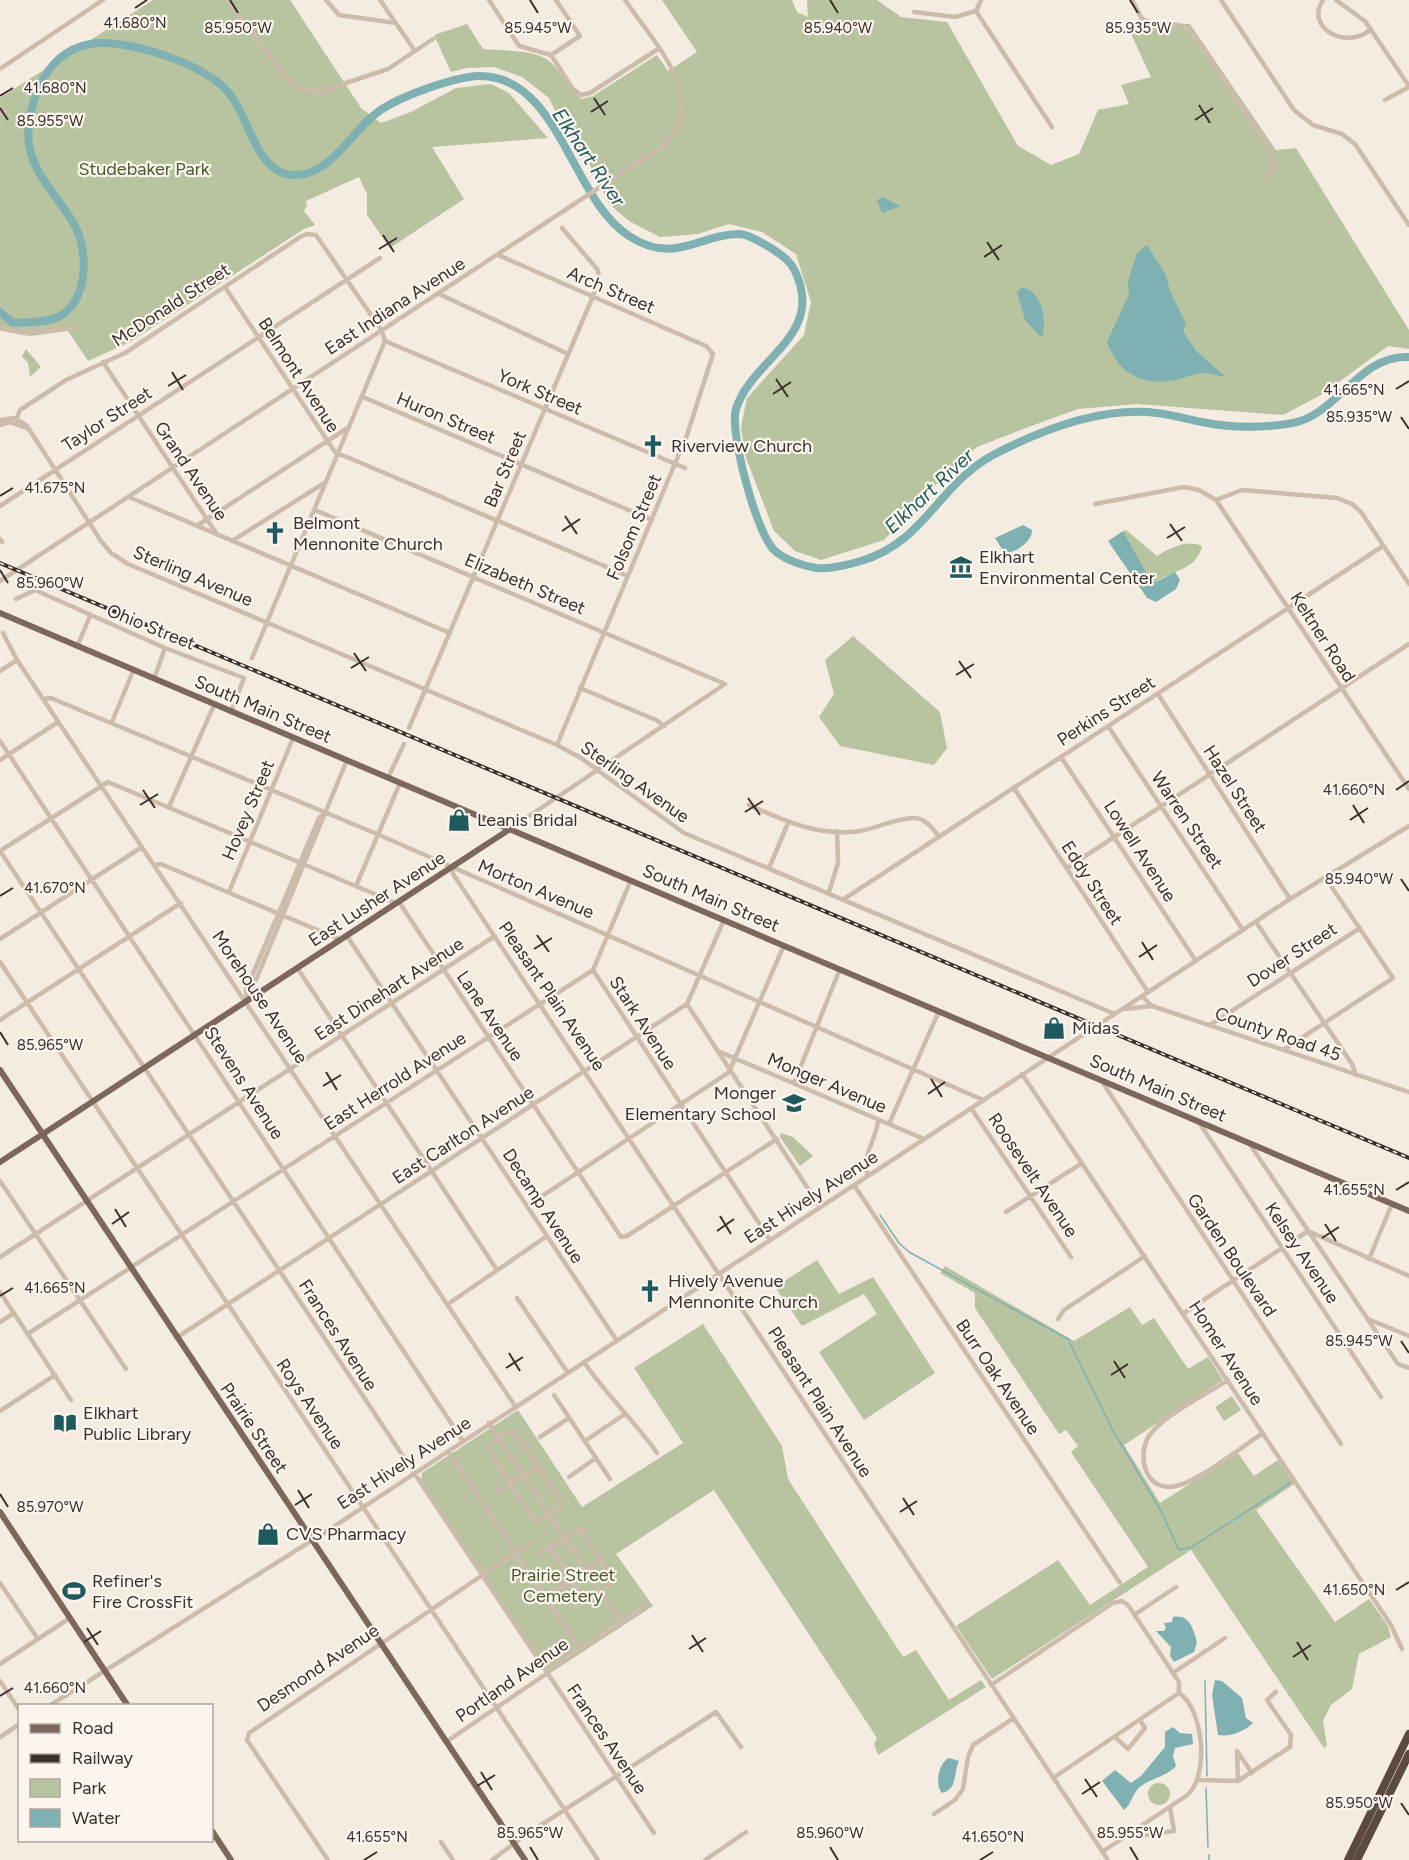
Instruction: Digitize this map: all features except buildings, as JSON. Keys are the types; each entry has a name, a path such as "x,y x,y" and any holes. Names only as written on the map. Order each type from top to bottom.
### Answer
{"highway":[{"path":"1348,1860 1409,1734"},
{"path":"1357,1860 1409,1754"}],"main road":[{"name":"South Main Street","path":"0,613 1409,1211"},
{"name":"East Lusher Avenue","path":"0,1162 510,829"},
{"name":"Prairie Street","path":"0,1070 525,1860"},
{"path":"0,1512 127,1704"},
{"path":"213,1833 231,1860"}],"street":[{"path":"0,69 103,0"},
{"path":"227,0 285,75 299,88 319,92 388,69 433,39"},
{"path":"326,0 339,15 396,23"},
{"path":"380,0 414,51"},
{"path":"489,0 519,46 551,55 573,89 581,95 590,93 658,49"},
{"path":"551,55 580,36 556,0"},
{"name":"East Indiana Avenue","path":"0,581 664,145 673,136 681,120 683,102 679,83 625,0"},
{"path":"914,12 955,17 976,11 981,0"},
{"path":"1132,0 1142,19 1175,23 1188,29 1196,38 1269,147 1273,163 1265,183"},
{"path":"1221,0 1294,110 1312,125 1342,134 1355,144 1409,225"},
{"path":"1323,0 1318,10 1319,18 1333,34 1347,39 1357,38 1371,29"},
{"path":"1336,0 1365,21 1409,86 1384,100"},
{"path":"976,11 1052,127"},
{"name":"Bar Street","path":"409,728 599,282 598,270 562,228"},
{"name":"McDonald Street","path":"15,420 20,410 66,380 132,348 300,237 312,233 319,238 346,280"},
{"name":"Arch Street","path":"498,255 706,346 712,351"},
{"name":"Taylor Street","path":"0,506 380,258"},
{"path":"252,658 385,341 382,331 346,280"},
{"name":"Belmont Avenue","path":"225,287 327,442 338,454 628,576"},
{"path":"439,294 568,354"},
{"path":"0,328 25,333 81,327"},
{"name":"York Street","path":"385,341 685,468"},
{"name":"Folsom Street","path":"557,745 675,464 712,358 712,351"},
{"name":"Grand Avenue","path":"103,362 217,534"},
{"name":"Huron Street","path":"363,397 652,520"},
{"path":"0,420 15,420"},
{"path":"0,425 15,420"},
{"name":"Sterling Avenue","path":"15,420 23,422 28,429 105,547 128,564 557,745 597,770 663,821 684,833 829,892 1114,1014"},
{"path":"198,525 351,426"},
{"path":"232,541 326,482"},
{"path":"1095,504 1184,487 1199,490 1216,500 1242,490 1337,498 1352,504 1361,512 1409,584"},
{"path":"129,497 450,633"},
{"name":"Keltner Road","path":"1216,500 1409,789"},
{"name":"Elizabeth Street","path":"315,510 725,684"},
{"name":"Perkins Street","path":"844,900 1383,546"},
{"name":"Ohio Street","path":"16,599 35,590 165,648 244,678 231,712"},
{"path":"77,647 90,616"},
{"name":"Morehouse Avenue","path":"3,633 17,660 58,722 515,1406"},
{"path":"1067,868 1409,644"},
{"path":"154,679 165,648"},
{"path":"0,671 17,660"},
{"path":"111,722 133,671"},
{"name":"East Lusher Avenue","path":"510,829 725,684"},
{"path":"580,688 664,726"},
{"name":"Hazel Street","path":"1158,694 1290,899"},
{"name":"Morton Avenue","path":"43,699 51,698 111,722 377,834 983,1100"},
{"path":"169,807 214,705"},
{"path":"0,760 58,722"},
{"name":"Warren Street","path":"1108,726 1243,930"},
{"name":"Hovey Street","path":"228,892 293,738"},
{"name":"Stevens Avenue","path":"0,741 463,1442"},
{"path":"388,778 404,744"},
{"name":"Lowell Avenue","path":"1061,757 1196,961"},
{"path":"247,1002 302,863 347,760"},
{"path":"0,851 100,784 108,782 398,903"},
{"path":"356,886 400,783"},
{"name":"Eddy Street","path":"1014,788 1149,992"},
{"path":"749,805 788,823 808,829 859,831 915,818 932,826 939,837"},
{"path":"769,868 788,823"},
{"name":"East Hively Avenue","path":"52,1704 312,1541 1290,899 1409,826"},
{"path":"829,892 838,863 837,831"},
{"path":"0,939 142,847"},
{"name":"Frances Avenue","path":"0,851 654,1833"},
{"path":"156,866 161,864 344,938"},
{"name":"Pleasant Plain Avenue","path":"452,867 495,936 1108,1860"},
{"path":"1283,1050 1393,978 1325,877"},
{"path":"593,970 631,880"},
{"path":"0,1020 181,903"},
{"name":"Lane Avenue","path":"398,903 621,1237 627,1236 673,1205"},
{"path":"724,920 687,1004 820,1208"},
{"path":"1256,922 1352,1064 1356,1075"},
{"name":"Dover Street","path":"1210,1025 1360,928"},
{"name":"East Dinehart Avenue","path":"0,1257 495,936"},
{"name":"Decamp Avenue","path":"344,938 392,1003 617,1341"},
{"path":"527,1206 729,1072 784,945"},
{"name":"Roys Avenue","path":"0,962 598,1860"},
{"path":"298,969 497,1270"},
{"path":"794,1083 819,1028 840,969"},
{"name":"East Herrold Avenue","path":"29,1333 183,1236 539,1002 593,970"},
{"name":"Stark Avenue","path":"593,970 770,1240"},
{"name":"County Road 45","path":"1142,996 1152,1006 1409,1092"},
{"name":"East Carlton Avenue","path":"176,1338 687,1004"},
{"path":"1121,1010 1152,1006"},
{"path":"889,1124 939,1011"},
{"name":"Monger Avenue","path":"720,1052 924,1139"},
{"name":"Homer Avenue","path":"1022,1074 1391,1625 1402,1649"},
{"name":"Garden Boulevard","path":"1101,1080 1341,1444"},
{"name":"Roosevelt Avenue","path":"971,1108 1071,1257"},
{"path":"868,1176 865,1167 866,1159 878,1120"},
{"name":"Kelsey Avenue","path":"1200,1124 1381,1397"},
{"path":"673,1205 777,1139"},
{"path":"1249,1143 1398,1364 1407,1368"},
{"path":"1006,1212 1082,1163"},
{"path":"0,1181 126,1369"},
{"name":"Burr Oak Avenue","path":"854,1185 1120,1584"},
{"path":"1369,1259 1392,1204"},
{"path":"1184,1313 1308,1231"},
{"path":"1308,1231 1409,1276"},
{"path":"448,1304 547,1236"},
{"path":"1058,1319 1064,1310 1145,1256"},
{"path":"0,1292 71,1400"},
{"path":"517,1298 568,1373"},
{"path":"0,1322 14,1313"},
{"path":"1368,1319 1409,1336"},
{"path":"584,1362 609,1397 626,1414 657,1453"},
{"path":"0,1402 2,1409 55,1375"},
{"path":"1228,1380 1154,1430 1144,1447 1142,1456 1145,1471 1158,1484 1176,1486 1195,1477 1263,1433"},
{"path":"554,1395 610,1479"},
{"path":"585,1441 626,1414"},
{"path":"540,1437 569,1418"},
{"path":"489,1423 621,1623"},
{"path":"510,1431 514,1432 538,1467 560,1500 560,1507 539,1520 533,1519 488,1449 510,1431"},
{"path":"448,1451 580,1649"},
{"path":"569,1477 596,1458"},
{"path":"497,1493 538,1467"},
{"path":"537,1555 580,1528 602,1560 614,1581 573,1608"},
{"name":"Desmond Avenue","path":"328,1860 247,1736 253,1728 378,1647 380,1642 530,1543"},
{"path":"550,1547 585,1601"},
{"path":"560,1588 602,1560"},
{"path":"0,1583 38,1639"},
{"path":"1134,1615 1176,1587"},
{"path":"991,1685 1113,1603 1122,1601 1173,1673 1180,1686 1179,1693 1053,1778"},
{"name":"Portland Avenue","path":"446,1742 546,1674 549,1669 648,1604"},
{"path":"0,1664 70,1618"},
{"path":"1173,1673 1225,1638"},
{"path":"0,1681 18,1708"},
{"path":"1199,1780 1238,1782 1290,1747 1291,1736 1267,1700 1276,1692"},
{"path":"1102,1852 1190,1793 1199,1780 1198,1721 1185,1697 1179,1693"},
{"path":"492,1860 716,1712 741,1748"},
{"path":"934,1814 955,1800 963,1790 968,1757 973,1745 1014,1718"},
{"path":"1115,1737 1128,1749 1145,1728 1140,1720"},
{"path":"0,1737 18,1725"},
{"path":"1238,1782 1237,1751 1252,1773"},
{"path":"1135,1830 1137,1836 1174,1831 1170,1807"},
{"path":"705,1860 746,1832"},
{"path":"441,1842 453,1860"}],"green space":[{"name":"Studebaker Park","path":"153,0 290,0 361,108 381,123 411,112 456,88 491,84 509,93 548,138 432,147 464,199 390,248 367,215 367,194 359,177 306,201 304,211 315,225 304,229 130,342 88,361 68,331 30,336 2,331 0,330 0,98"},
{"path":"662,0 792,0 797,12 808,17 807,0 877,0 901,17 947,22 1018,146 1051,165 1079,154 1098,110 1129,104 1121,85 1151,77 1125,21 1190,24 1276,150 1296,148 1409,330 1409,349 1388,346 1321,395 1283,415 1137,404 1078,409 977,447 947,473 884,540 821,560 795,551 774,531 745,455 741,427 747,398 804,335 811,302 796,254 762,232 729,224 698,234 660,237 629,221 609,204 588,161 558,117 549,98 522,77 494,67 467,68 451,72 434,35 467,24 483,49 525,52 541,56 557,69 572,90 582,99 593,96 657,55 668,71 697,52"},
{"path":"26,349 41,367 30,377 28,363 22,356"},
{"path":"1126,530 1157,556 1173,547 1185,544 1202,546 1190,565 1156,582 1149,577 1123,531"},
{"path":"853,636 940,712 947,748 934,765 840,746 819,717 834,694 825,660"},
{"path":"781,1133 793,1137 813,1156 800,1166 780,1137"},
{"path":"817,1260 839,1294 873,1277 935,1373 864,1420 819,1352 877,1314 864,1294 802,1326 775,1287"},
{"path":"945,1266 1074,1341 1130,1307 1142,1325 1154,1318 1188,1369 1208,1357 1223,1380 1124,1445 1160,1503 1238,1453 1254,1476 1278,1460 1294,1484 1256,1510 1335,1622 1369,1599 1388,1626 1391,1637 1359,1654 1352,1689 1331,1705 1323,1721 1327,1746 1324,1748 1191,1550 992,1679 956,1626 1058,1560 1090,1605 1148,1567 1071,1452 1078,1446 1066,1430 1059,1434 975,1308 975,1293 940,1273"},
{"name":"Prairie Street Cemetery","path":"703,1324 782,1446 788,1479 903,1657 916,1650 949,1700 981,1680 986,1687 878,1755 874,1744 877,1738 714,1490 616,1554 653,1606 549,1674 421,1481 422,1473 518,1410 582,1507 683,1443 634,1368"},
{"path":"1232,1396 1241,1410 1224,1421 1215,1407"},
{"path":"1155,1783 1163,1783 1170,1790 1170,1798 1163,1805 1155,1805 1148,1798 1148,1790"}],"water":[{"path":"883,197 900,206 882,213 877,200"},
{"path":"1147,245 1166,275 1170,291 1186,324 1183,331 1197,352 1226,377 1203,373 1176,380 1143,379 1125,370 1112,353 1107,342 1129,294 1128,281 1137,253"},
{"path":"1022,287 1035,294 1042,307 1043,336 1040,336 1025,320 1017,292"},
{"path":"1023,525 1032,530 1026,543 1018,549 1004,552 995,538"},
{"path":"1123,531 1149,577 1156,582 1175,572 1180,580 1176,589 1156,602 1147,598 1108,541"},
{"path":"1173,1617 1187,1620 1197,1642 1194,1652 1174,1662 1170,1656 1171,1647 1156,1631 1164,1631 1166,1628 1164,1623 1172,1622"},
{"path":"1215,1680 1222,1681 1242,1698 1246,1718 1253,1723 1245,1729 1237,1733 1218,1735 1212,1695"},
{"path":"1173,1727 1180,1733 1192,1734 1193,1744 1175,1748 1173,1756 1176,1766 1141,1786 1124,1810 1102,1781 1115,1770 1131,1783 1141,1776 1165,1747 1165,1732"},
{"path":"949,1758 959,1761 953,1785 942,1793 938,1785 940,1769 945,1760"}],"waterway":[{"name":"Elkhart River","path":"0,312 13,323 42,321 58,317 76,300 81,288 84,261 79,235 68,214 36,167 29,145 29,120 39,86 59,59 72,50 89,44 114,43 171,58 207,75 222,86 238,107 262,156 280,172 292,175 306,174 330,160 371,117 403,98 443,83 469,77 479,76 506,81 528,95 546,116 592,195 609,218 629,236 645,245 673,249 725,235 740,234 782,255 795,271 802,294 801,313 794,330 744,391 736,409 736,438 752,503 767,540 774,550 783,556 811,567 827,568 845,565 883,552 901,541 916,527 974,467 993,455 1051,429 1094,417 1136,412 1236,426 1271,426 1293,423 1323,408 1377,365 1392,359 1409,357"},
{"path":"880,1215 899,1243 909,1252 1068,1339 1112,1429 1161,1511 1179,1550 1192,1547 1290,1483"},
{"path":"1205,1681 1207,1776"},
{"path":"1206,1788 1208,1847"},
{"path":"1209,1855 1209,1860"}],"railway":[{"path":"0,563 1409,1158"}],"place":[{"name":"Riverview Church","path":"653,446"},
{"name":"Belmont Mennonite Church","path":"275,533"},
{"name":"Elkhart Environmental Center","path":"961,567"},
{"name":"Leanis Bridal","path":"459,820"},
{"name":"Midas","path":"1054,1028"},
{"name":"Monger Elementary School","path":"794,1103"},
{"name":"Hively Avenue Mennonite Church","path":"650,1291"},
{"name":"Elkhart Public Library","path":"65,1423"},
{"name":"CVS Pharmacy","path":"268,1534"},
{"name":"Refiner's Fire CrossFit","path":"74,1591"}]}
